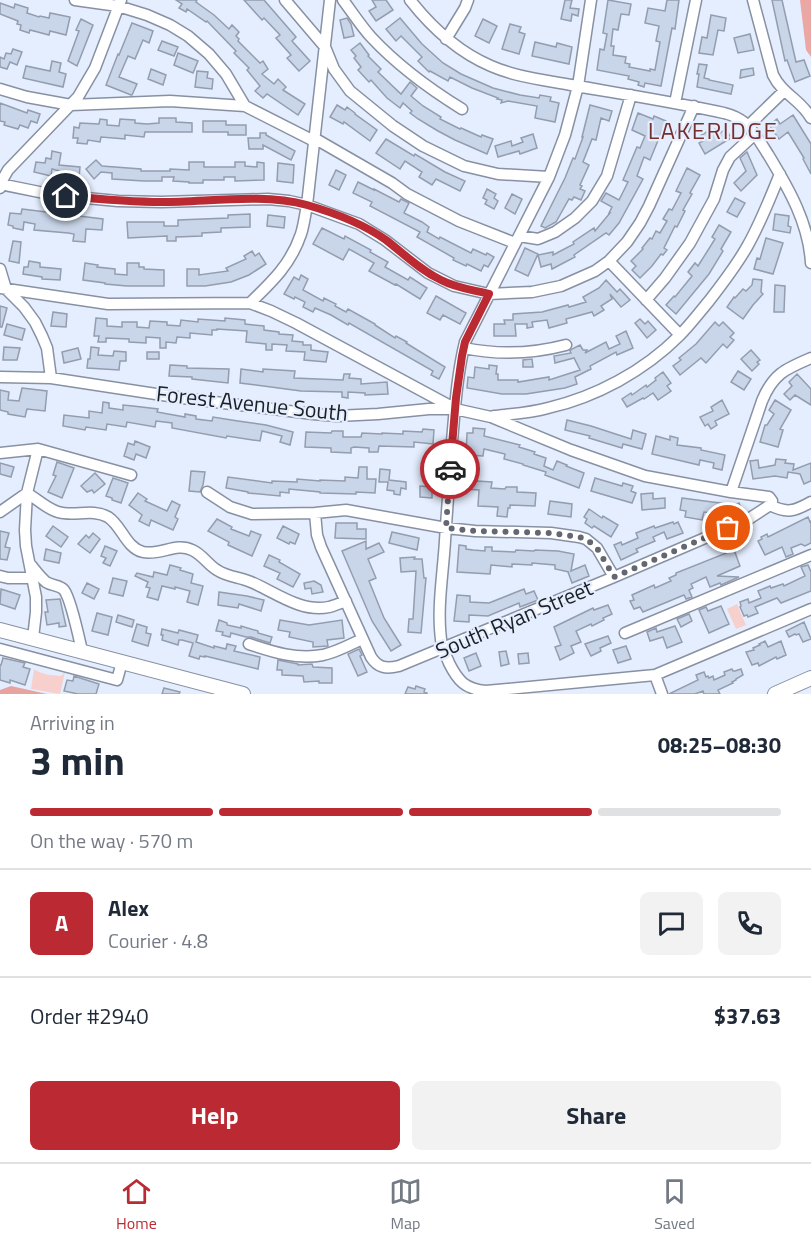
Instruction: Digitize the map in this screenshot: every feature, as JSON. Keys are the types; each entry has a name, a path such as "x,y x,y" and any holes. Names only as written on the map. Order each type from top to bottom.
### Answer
{"main road":[{"path":"0,630 243,694"},
{"path":"775,694 811,678"}],"street":[{"path":"75,0 120,3 188,36 226,74 245,106"},
{"path":"285,0 325,47 334,69 350,91 393,126 423,146 464,166 498,174 549,177"},
{"path":"250,303 289,261 302,232 330,0"},
{"path":"343,0 370,35 397,62 420,82 462,109"},
{"path":"410,0 446,39 469,55 497,68 579,86 694,106 736,117 751,130 780,174 798,209 809,245 811,263"},
{"path":"446,39 468,0"},
{"path":"591,0 579,86 565,135 549,177 465,342 455,409 446,528 440,613 443,648 460,680 471,689 486,691 655,675 811,609"},
{"path":"675,103 696,0"},
{"path":"753,0 773,75 779,86 800,103 811,118"},
{"path":"120,3 95,68 78,97 8,170 0,186 54,195 118,201 268,199 289,201 339,215 359,224 386,240 415,264 442,281 489,294 548,290 579,279 609,261 627,242 640,223 694,106"},
{"path":"0,89 70,105 170,101 245,106 314,140 459,221 517,240 538,239 555,232 575,218 592,201 607,176 631,95"},
{"path":"646,300 690,243 714,199 723,170 730,157 784,91"},
{"path":"492,417 570,403 596,392 643,365 680,335 719,289 739,261 759,225 780,174"},
{"path":"609,261 680,335"},
{"path":"0,270 3,288 24,307 42,336 47,348 51,378"},
{"path":"3,288 108,304 250,303 296,323 455,409"},
{"path":"464,348 486,352 525,352 566,345"},
{"path":"731,492 768,386 781,374 811,357"},
{"name":"Forest Avenue South","path":"0,377 51,378 182,398 337,416 455,409 492,417 571,450 645,476 769,498 772,501 770,505"},
{"path":"33,639 36,612 33,578 26,546 27,493 38,449"},
{"path":"0,453 38,449 131,475"},
{"path":"207,492 230,507 252,513 315,513 346,510 446,528 551,533 579,537 586,539 597,548 614,577"},
{"path":"0,512 27,493"},
{"path":"27,493 56,512 103,515 114,521 131,545 143,552 158,553 184,547 198,553 216,570 252,582 299,604 328,608 346,601"},
{"path":"770,505 782,511 793,510 811,502"},
{"name":"South Ryan Street","path":"362,639 370,657 380,666 387,669 399,666 747,520 770,505"},
{"path":"249,644 280,654 312,656 331,652 362,639 321,547 317,535 315,513"},
{"path":"625,633 811,555"},
{"path":"29,563 45,581 64,590 82,651"},
{"path":"0,576 33,578"},
{"path":"0,649 117,681 122,662"},
{"path":"655,675 662,694"}],"shaded area":[{"path":"800,0 811,0 811,57 806,50"},
{"path":"737,604 746,625 736,629 727,609"},
{"path":"34,669 44,674 61,676 65,672 60,694 31,689"},
{"path":"11,686 47,694 0,694 0,690"}],"building":[{"path":"176,0 197,0 196,2 229,29 232,25 239,32 236,36 238,41 260,63 263,61 268,69 262,74 274,84 278,79 286,87 283,90 305,104 298,115 267,94 263,98 255,91 260,86 247,70 249,68 234,53 236,51 207,21 187,9 186,12 179,8 182,4"},
{"path":"244,0 264,0 296,37 292,41 310,61 299,71 287,58 291,55 276,38 280,35"},
{"path":"372,0 386,0 393,10 376,21 369,11 376,7"},
{"path":"565,0 572,0 570,8 579,9 578,16 572,14 571,21 561,19"},
{"path":"608,0 631,4 629,15 621,14 618,30 613,29 611,46 614,46 613,55 626,57 625,63 630,64 629,67 650,71 650,69 655,70 660,42 656,41 659,26 645,23 648,8 665,11 667,0 679,0 675,29 672,28 661,86 645,83 644,87 638,85 639,82 628,79 629,76 597,70 600,49 604,50 607,34 603,33"},
{"path":"772,0 782,0 796,62 804,60 810,76 795,82 787,60 785,61"},
{"path":"0,3 14,8 15,4 28,8 27,13 39,17 49,18 50,13 70,17 66,35 50,31 49,35 20,30 21,25 17,24 18,21 0,14"},
{"path":"711,15 726,18 724,31 718,30 713,55 699,53 702,37 707,38"},
{"path":"347,18 354,36 344,38 340,20"},
{"path":"400,18 422,44 443,63 461,74 493,88 520,95 551,97 550,101 559,103 555,122 535,118 537,106 508,101 501,103 502,100 450,77 448,81 429,72 418,61 422,57 401,36 396,41 386,29"},
{"path":"81,19 93,25 77,66 68,61"},
{"path":"483,19 497,26 489,43 475,36"},
{"path":"132,23 153,31 149,43 143,40 135,59 128,56 119,77 137,84 131,95 106,85"},
{"path":"510,24 521,27 519,32 525,34 519,54 502,49"},
{"path":"750,34 754,50 738,53 734,38"},
{"path":"162,41 178,47 174,56 158,50"},
{"path":"535,42 556,47 557,43 572,47 569,64 532,56"},
{"path":"360,43 368,56 381,69 378,72 401,94 410,82 417,88 411,96 441,117 440,119 481,137 482,135 493,139 487,154 438,131 410,113 412,111 403,103 400,108 387,98 371,80 369,82 358,70 361,67 351,50"},
{"path":"13,49 22,52 17,65 10,62 7,69 0,67 0,57 4,59 6,53 11,54"},
{"path":"178,53 198,61 193,73 174,65"},
{"path":"52,61 61,63 59,72 66,74 63,87 23,78 26,66 50,71"},
{"path":"699,64 707,65 704,78 733,85 731,94 697,87"},
{"path":"753,68 754,75 740,78 741,70"},
{"path":"151,69 166,75 163,85 148,79"},
{"path":"197,71 208,72 207,78 213,79 212,89 195,87"},
{"path":"0,103 27,113 28,110 40,114 37,123 31,121 28,128 20,125 18,129 4,125 5,122 0,121"},
{"path":"337,105 345,110 347,107 377,130 370,141 344,122 343,124 330,117"},
{"path":"590,105 612,111 609,121 601,118 596,140 592,139 583,162 589,165 580,185 582,186 580,189 585,191 581,200 574,197 572,200 569,199 556,222 545,228 541,226 573,158 575,159 583,137"},
{"path":"638,113 666,121 650,160 644,157 637,176 643,179 619,223 609,235 606,233 574,255 575,257 552,269 551,264 541,267 538,255 553,252 553,255 574,244 573,242 594,228 595,231 610,213 612,207 601,201 606,193 619,200 628,182 623,180 637,147 640,148 645,136 632,130"},
{"path":"793,115 811,144 811,174 788,132 779,139 769,125 777,119 780,124"},
{"path":"159,118 176,118 176,122 192,123 192,132 145,132 144,137 125,135 125,139 101,137 100,142 88,140 87,144 77,143 78,138 73,138 74,127 79,128 80,123 99,124 100,119 107,120 107,125 119,126 120,119 147,124 159,123"},
{"path":"203,121 226,121 226,125 246,125 246,135 203,132"},
{"path":"715,129 718,134 726,129 731,138 705,154 699,143 703,141 700,136"},
{"path":"260,133 266,133 295,151 291,160 263,145 263,149 249,149 248,138 260,138"},
{"path":"533,134 537,148 520,154 519,151 498,157 495,146 511,141 512,146 523,142 521,138"},
{"path":"386,139 414,156 415,154 465,181 460,191 436,179 432,185 419,177 422,172 405,161 400,169 376,153"},
{"path":"52,151 61,153 59,165 80,167 79,178 62,176 63,172 52,169 51,176 34,172 36,162 45,163 46,158 51,159"},
{"path":"747,152 757,175 741,191 734,183 746,171 740,158"},
{"path":"96,160 102,166 141,169 141,171 189,170 189,162 204,162 204,167 235,167 235,162 245,162 245,166 257,167 257,162 264,163 264,180 235,181 235,177 224,177 224,180 189,183 173,181 174,177 162,177 162,181 144,181 112,179 112,173 101,172 94,179 86,169"},
{"path":"278,163 294,165 293,183 277,181"},
{"path":"687,168 700,175 690,193 692,194 683,210 685,211 664,248 667,250 640,278 632,270 636,266 631,261 650,238 652,239 656,231 660,233 667,221 663,219 669,209 672,210 681,193 676,191"},
{"path":"336,170 346,175 339,190 329,185"},
{"path":"358,182 399,202 401,199 409,203 404,213 429,227 427,232 439,239 440,237 471,253 473,249 494,257 488,267 484,265 481,271 467,264 466,266 417,237 420,232 370,206 372,202 353,193"},
{"path":"487,189 496,194 494,198 498,201 494,209 485,204 487,200 483,198"},
{"path":"512,194 522,199 515,214 505,208"},
{"path":"735,198 745,203 737,217 727,212"},
{"path":"22,209 103,219 102,230 86,229 85,242 73,241 74,234 34,230 35,224 24,222 23,230 8,225 10,213 21,214"},
{"path":"250,214 250,227 221,228 221,232 202,233 202,236 176,237 176,241 167,241 167,236 128,238 127,222 164,222 164,226 178,226 178,220 228,218 228,215"},
{"path":"775,214 789,216 790,233 773,230"},
{"path":"268,215 285,217 284,228 267,226"},
{"path":"719,225 731,232 721,249 723,251 709,274 676,314 666,305 692,276 688,272 695,263 698,266 715,239 712,237"},
{"path":"322,228 344,239 345,236 371,250 370,252 388,262 385,267 408,280 410,277 427,288 420,299 369,271 374,263 349,249 343,260 313,244"},
{"path":"766,238 783,243 773,274 754,269 757,258 760,259"},
{"path":"13,241 21,242 19,263 9,261"},
{"path":"525,248 538,254 528,276 515,270"},
{"path":"252,251 255,256 259,253 266,264 249,275 231,282 187,286 187,269 199,269 199,275 228,271 226,268 246,259 244,256"},
{"path":"29,261 40,263 40,267 61,269 60,280 42,279 42,277 23,274 24,267 28,267"},
{"path":"85,263 115,269 115,274 127,275 127,263 139,263 139,267 144,267 144,269 164,270 164,286 127,286 83,280"},
{"path":"301,275 308,279 303,290 323,301 324,298 336,304 335,306 346,312 348,309 395,338 396,336 407,342 445,367 439,379 431,375 433,371 349,323 348,325 315,308 313,312 303,307 305,302 284,294 294,277 299,280"},
{"path":"753,279 762,280 761,292 763,294 743,319 727,307 743,289 746,291 752,285"},
{"path":"606,280 617,292 620,289 630,300 621,307 610,294 612,299 601,306 604,310 594,316 592,312 566,319 567,323 549,328 547,320 532,322 533,327 527,328 527,324 515,324 516,336 494,336 494,324 505,324 504,320 513,320 513,314 542,312 586,302 583,297 599,288"},
{"path":"775,285 785,286 784,312 774,312"},
{"path":"436,296 466,313 460,324 443,315 440,320 427,313"},
{"path":"0,306 7,308 2,327 0,327"},
{"path":"53,312 67,314 66,327 51,326"},
{"path":"96,318 107,319 107,326 122,327 122,322 137,322 137,327 149,328 150,321 167,322 167,325 180,326 181,320 225,321 225,318 245,320 245,324 264,326 264,330 293,335 292,341 311,345 311,350 328,352 326,362 304,360 305,352 286,351 287,345 272,344 272,350 266,350 266,344 246,342 247,331 217,329 212,330 212,335 190,333 190,338 177,337 176,343 166,342 166,348 160,348 160,338 146,337 146,343 129,342 129,339 106,338 106,342 98,342 99,336 94,336"},
{"path":"640,319 645,324 648,321 656,330 647,338 635,323"},
{"path":"715,322 719,326 723,322 734,333 730,337 734,340 727,348 723,344 706,363 701,358 680,375 673,366"},
{"path":"7,324 25,329 22,340 4,335"},
{"path":"626,331 633,348 617,355 616,352 590,366 591,369 575,377 577,384 526,394 502,394 467,388 468,377 474,378 475,367 489,369 489,365 497,366 498,380 518,380 518,382 549,377 549,380 580,370 574,358 555,363 554,356 571,353 572,349 580,345 583,350 587,350 585,353 606,342 609,349 620,344 616,336"},
{"path":"4,347 20,348 17,360 3,360"},
{"path":"91,347 99,348 98,355 113,356 114,351 126,352 126,361 120,361 119,370 87,368"},
{"path":"78,348 81,359 64,363 62,352"},
{"path":"751,350 760,360 752,371 741,359"},
{"path":"147,352 159,352 159,359 147,359"},
{"path":"532,359 533,367 523,367 523,360"},
{"path":"170,365 187,366 187,368 229,369 228,383 169,376"},
{"path":"241,369 263,372 263,369 295,371 294,378 343,380 344,374 350,374 349,378 361,379 361,384 387,382 388,394 365,395 365,393 348,392 348,398 342,397 342,392 301,391 240,383"},
{"path":"738,371 751,379 744,390 731,382"},
{"path":"663,372 671,383 667,386 671,391 658,400 653,393 627,407 622,399 646,385 647,387"},
{"path":"797,374 811,389 811,405 795,395 790,400 784,394 792,386 789,382"},
{"path":"22,388 47,391 45,411 27,409 25,417 0,410 0,390 9,392 8,400 19,401"},
{"path":"722,400 729,414 715,421 717,425 711,429 708,424 705,426 700,417 713,411 711,407"},
{"path":"775,400 791,410 780,429 783,430 778,447 760,442 765,425 774,414 769,410"},
{"path":"103,402 109,403 109,408 123,410 123,405 158,409 157,412 185,417 185,414 196,416 196,419 212,421 213,417 266,425 293,432 290,445 280,442 282,436 262,431 260,441 227,436 226,438 172,428 172,423 156,421 155,427 127,422 126,427 107,424 106,430 86,427 85,430 63,426 64,415 89,418 89,411 102,413"},
{"path":"567,420 631,439 633,430 646,434 642,449 623,444 622,448 589,438 590,436 565,430"},
{"path":"473,428 485,429 484,436 520,445 519,447 535,452 534,454 546,458 544,466 553,470 557,461 584,473 579,488 545,475 546,472 504,459 505,454 484,449 483,456 466,455 467,433 473,433"},
{"path":"423,429 434,430 433,444 414,442 414,447 379,446 378,452 369,452 369,448 354,447 351,448 351,453 331,452 331,448 305,447 306,432 343,431 343,437 361,437 362,433 403,434 403,431 422,432"},
{"path":"656,436 670,440 670,436 678,438 677,445 701,448 701,450 725,455 722,470 713,468 714,463 700,460 699,465 652,454"},
{"path":"135,441 150,447 146,458 136,454 134,460 124,456 128,443 134,445"},
{"path":"776,459 794,464 793,470 811,463 811,481 804,484 800,474 788,472 787,478 775,476 753,479 750,461 758,460 759,468 775,465"},
{"path":"57,462 74,468 62,498 48,492 56,476 53,475"},
{"path":"0,463 14,467 11,477 0,474"},
{"path":"359,467 367,467 367,479 376,479 375,493 320,493 289,489 289,493 280,492 280,496 226,488 228,477 272,483 272,481 297,482 297,479 345,481 345,477 358,478"},
{"path":"380,469 390,470 389,480 406,482 406,489 401,488 400,495 387,490 388,482 379,482"},
{"path":"466,470 472,471 471,477 477,477 477,481 492,482 491,488 517,487 517,492 536,493 535,506 510,505 507,517 497,516 498,507 478,506 479,490 465,489"},
{"path":"191,471 205,472 200,492 189,491"},
{"path":"95,473 105,484 94,493 92,490 87,492 81,486"},
{"path":"113,478 128,483 121,503 106,496"},
{"path":"595,478 622,486 623,483 633,486 631,491 636,493 632,503 591,491"},
{"path":"420,486 432,487 432,498 420,497"},
{"path":"138,493 147,499 145,501 167,511 172,501 180,505 175,517 178,519 173,530 151,520 149,526 139,521 142,515 129,505"},
{"path":"653,493 653,499 665,498 665,508 642,510 641,494"},
{"path":"682,498 735,505 739,503 743,513 736,516 704,512 702,520 685,517 686,511 680,510"},
{"path":"550,501 572,504 571,517 548,514"},
{"path":"589,509 618,525 611,537 585,523 587,519 584,517"},
{"path":"808,517 811,521 811,543 791,548 793,554 786,557 782,547 765,555 758,541 762,539 761,537 767,534 768,537"},
{"path":"217,519 232,527 231,529 249,536 251,531 261,535 252,556 228,545 229,542 208,531"},
{"path":"673,522 674,524 678,522 683,533 667,539 664,532 653,537 655,541 636,549 638,552 621,560 614,545 621,542 622,545 638,538 636,533"},
{"path":"336,523 357,523 357,529 366,529 366,539 335,538"},
{"path":"53,526 68,537 61,547 46,536"},
{"path":"283,526 299,534 295,544 290,542 289,544 277,538"},
{"path":"0,531 9,533 5,547 10,548 7,560 0,559"},
{"path":"392,532 419,538 417,550 389,543"},
{"path":"93,533 100,539 90,553 78,544 86,535 89,538"},
{"path":"366,541 366,549 379,543 384,552 368,559 376,578 369,581 384,618 401,645 391,651 372,621 342,551"},
{"path":"732,544 740,566 717,576 739,577 710,587 706,577 691,584 693,588 689,590 692,597 686,599 684,595 643,612 640,607 634,609 630,601 634,600 632,595 654,585 655,588 671,581 669,578 676,573 729,552 726,547"},
{"path":"459,545 466,546 466,549 485,551 485,547 492,547 492,551 535,550 574,554 571,571 585,565 589,576 572,583 569,572 555,569 555,565 532,563 532,565 512,564 512,567 491,565 490,574 457,572"},
{"path":"105,546 117,551 110,566 103,563 106,558 101,556"},
{"path":"46,549 61,553 59,563 44,560"},
{"path":"269,555 300,574 293,587 277,579 280,573 264,566"},
{"path":"415,557 414,559 422,559 424,578 426,578 421,633 408,632 409,619 413,619 416,571 401,572 400,558"},
{"path":"170,565 193,574 191,583 203,586 198,605 187,602 190,591 175,587 175,589 162,586 158,600 147,597 150,588 146,587 148,582 135,576 137,573 153,577 154,572 167,575"},
{"path":"808,565 811,572 811,591 781,603 777,598 755,607 758,613 748,617 744,616 740,602 748,599 749,603 761,598 758,591 770,586 771,588 783,584 784,586 805,576 801,567"},
{"path":"113,578 127,581 123,596 109,593"},
{"path":"314,581 321,585 323,592 312,594 311,588 305,589 304,583"},
{"path":"87,583 99,589 94,599 82,593"},
{"path":"1,589 20,595 15,609 0,604"},
{"path":"524,589 526,594 534,591 538,600 520,607 519,603 488,616 469,615 469,622 454,621 457,595 470,596 470,602 489,603"},
{"path":"219,592 264,600 261,611 239,604 238,608 218,605"},
{"path":"60,599 66,626 59,627 59,623 47,625 46,600"},
{"path":"608,605 612,614 592,626 591,624 576,631 581,642 571,646 574,653 560,660 555,647 561,645 554,627 593,608 594,610"},
{"path":"721,606 729,624 709,633 699,610 706,607 708,611"},
{"path":"97,613 112,617 108,635 92,631"},
{"path":"689,614 692,621 681,627 677,619"},
{"path":"118,615 134,620 132,627 116,622"},
{"path":"219,620 227,625 241,628 241,626 272,637 270,643 231,633 230,637 222,635 223,632 216,631"},
{"path":"280,620 309,625 342,620 344,638 327,640 328,646 313,647 313,642 289,637 290,632 278,630"},
{"path":"804,622 811,639 803,642 799,634 789,637 786,631"},
{"path":"137,624 147,627 146,633 151,634 148,646 132,641"},
{"path":"675,626 682,642 667,648 663,637 650,641 647,632 656,628 657,632"},
{"path":"162,629 178,633 179,630 198,635 196,642 214,648 214,646 226,649 227,644 236,646 234,651 260,657 258,669 205,656 200,656 199,659 189,656 193,643 179,640 178,645 162,640"},
{"path":"608,636 611,643 600,648 601,651 591,656 585,644"},
{"path":"765,641 768,647 781,641 786,655 777,659 776,657 759,666 758,663 752,665 746,652 754,650 753,648"},
{"path":"626,646 631,659 618,663 613,650"},
{"path":"359,649 367,672 358,676 348,654"},
{"path":"506,651 509,664 501,666 499,652"},
{"path":"476,653 481,666 469,671 464,658"},
{"path":"528,653 529,663 519,664 518,654"},
{"path":"3,658 25,663 23,667 30,669 25,685 10,680 10,683 0,680 0,665"},
{"path":"278,660 298,665 312,664 313,667 332,668 332,683 304,682 303,676 282,675 282,670 277,670"},
{"path":"732,669 735,671 741,669 743,675 718,690 720,694 704,694 703,691 695,694 669,694 698,680 696,675 704,672 706,677 713,676 714,680"},
{"path":"74,676 99,684 96,694 64,691 67,680 73,681"},
{"path":"416,686 425,689 424,692 427,694 405,694 408,687 415,689"},
{"path":"164,688 180,692 179,694 162,694"}],"way so far":[{"path":"450,469 446,528 551,533 586,539 603,556 614,577 728,528"}],"district":[{"name":"LAKERIDGE","path":"713,131"}],"route":[{"path":"66,196 161,202 268,199 307,205 359,224 386,240 415,264 442,281 489,294 465,342 456,398 450,469"}]}
